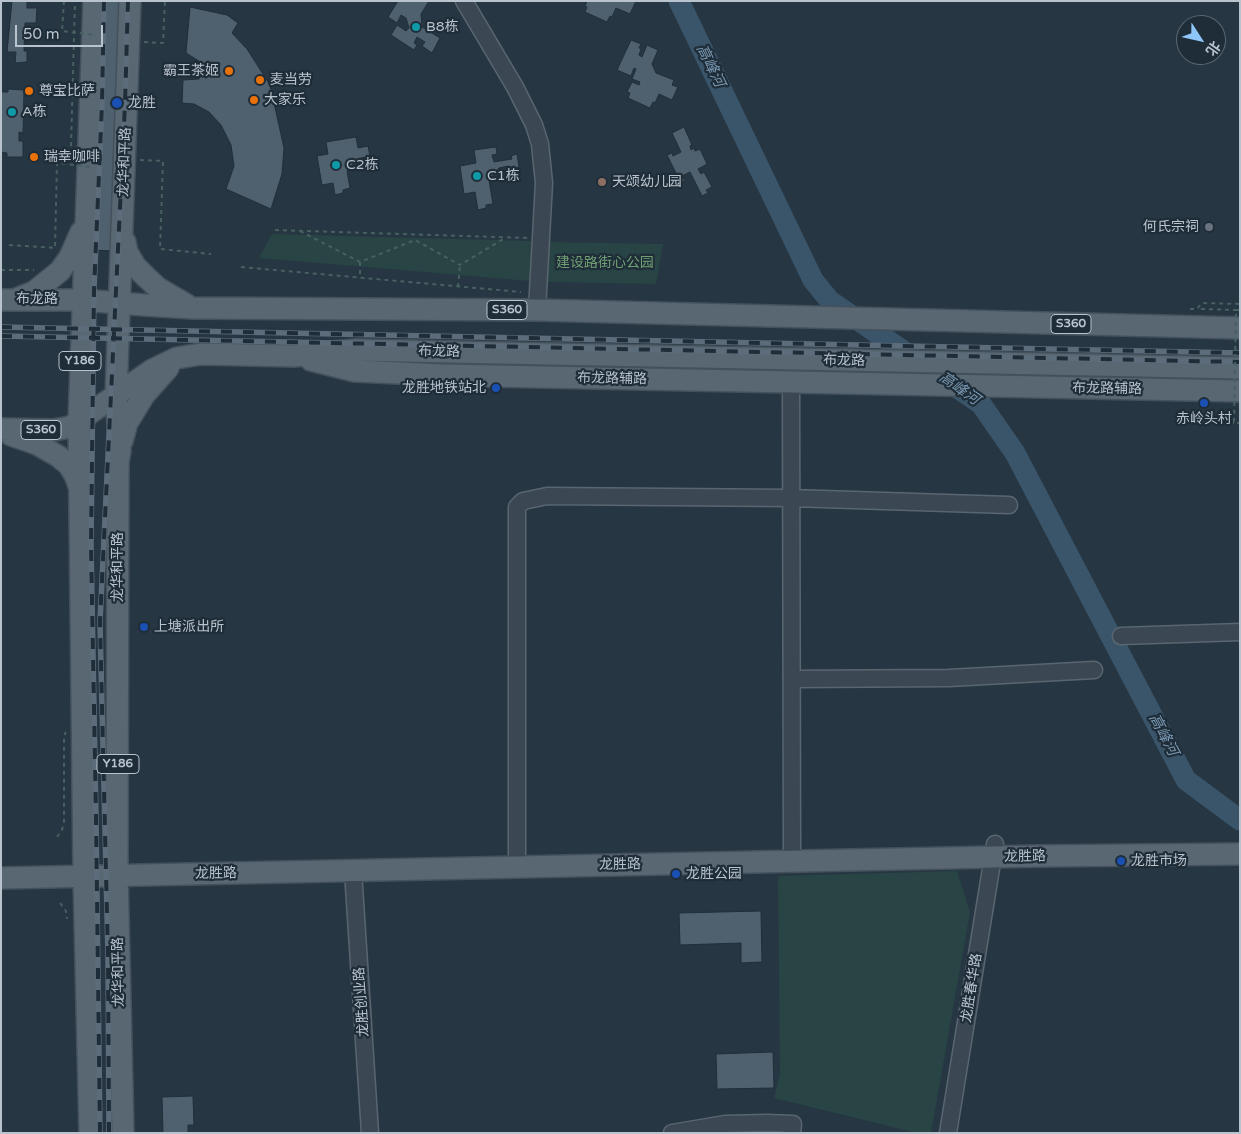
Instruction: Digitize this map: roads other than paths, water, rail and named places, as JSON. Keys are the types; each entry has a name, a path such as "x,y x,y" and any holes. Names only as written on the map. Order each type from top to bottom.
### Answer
{"main road":[{"name":"Y186","path":"90,1133 84,870 79,422 94,1"},
{"name":"龙华和平路","path":"122,1133 118,870 118,462 120,451 116,396 130,1"},
{"path":"8,300 34,292 60,272 70,257 86,218"},
{"path":"123,235 127,252 146,277 166,294 192,308"},
{"name":"布龙路","path":"8,300 82,300 192,308 537,310 822,318 1239,316"},
{"name":"布龙路","path":"1,430 54,430 70,427 142,376 177,358 201,354 294,356 356,350 1240,368"},
{"name":"布龙路辅路","path":"294,356 355,371 442,375 1240,392"},
{"path":"120,451 127,423 144,395 177,358"},
{"path":"1,430 37,444 58,456 69,466 80,486"},
{"name":"龙胜路","path":"118,870 517,855 792,855 994,851 1240,841"},
{"name":"龙胜路","path":"994,851 1240,854"},
{"name":"龙胜路","path":"1,865 84,870 354,876 792,855"},
{"name":"龙胜路","path":"1,878 84,870"}],"street":[{"path":"464,1 515,87 534,125 540,144 544,184 537,310"},
{"path":"791,383 792,855"},
{"path":"517,855 517,507 523,501 547,496 791,498 1009,505"},
{"path":"1121,636 1240,632"},
{"path":"792,679 948,678 1094,670"},
{"name":"龙胜春华路","path":"948,1133 994,851"},
{"name":"龙胜创业路","path":"354,876 375,1131"},
{"path":"672,1133 725,1124 767,1123 793,1124 792,1133"}],"waterway":[{"name":"高峰河","path":"679,1 813,280 830,301 981,404 1015,453 1186,780 1240,820"}],"railway":[{"path":"100,1133 91,545 94,290 102,104 104,1"},
{"path":"109,1133 108,956 100,622 125,104 128,1"},
{"path":"1,327 1240,353"},
{"path":"1,336 1240,362"}],"place":[{"name":"B8栋","path":"416,27"},
{"name":"霸王茶姬","path":"229,71"},
{"name":"麦当劳","path":"260,80"},
{"name":"尊宝比萨","path":"29,91"},
{"name":"大家乐","path":"254,100"},
{"name":"龙胜","path":"117,103"},
{"name":"A栋","path":"12,112"},
{"name":"瑞幸咖啡","path":"34,157"},
{"name":"C2栋","path":"336,165"},
{"name":"C1栋","path":"477,176"},
{"name":"天颂幼儿园","path":"602,182"},
{"name":"何氏宗祠","path":"1209,227"},
{"name":"龙胜地铁站北","path":"496,388"},
{"name":"赤岭头村","path":"1204,403"},
{"name":"上塘派出所","path":"144,627"},
{"name":"龙胜市场","path":"1121,861"},
{"name":"龙胜公园","path":"676,874"}],"park label":[{"name":"建设路街心公园","path":"605,263"}]}
